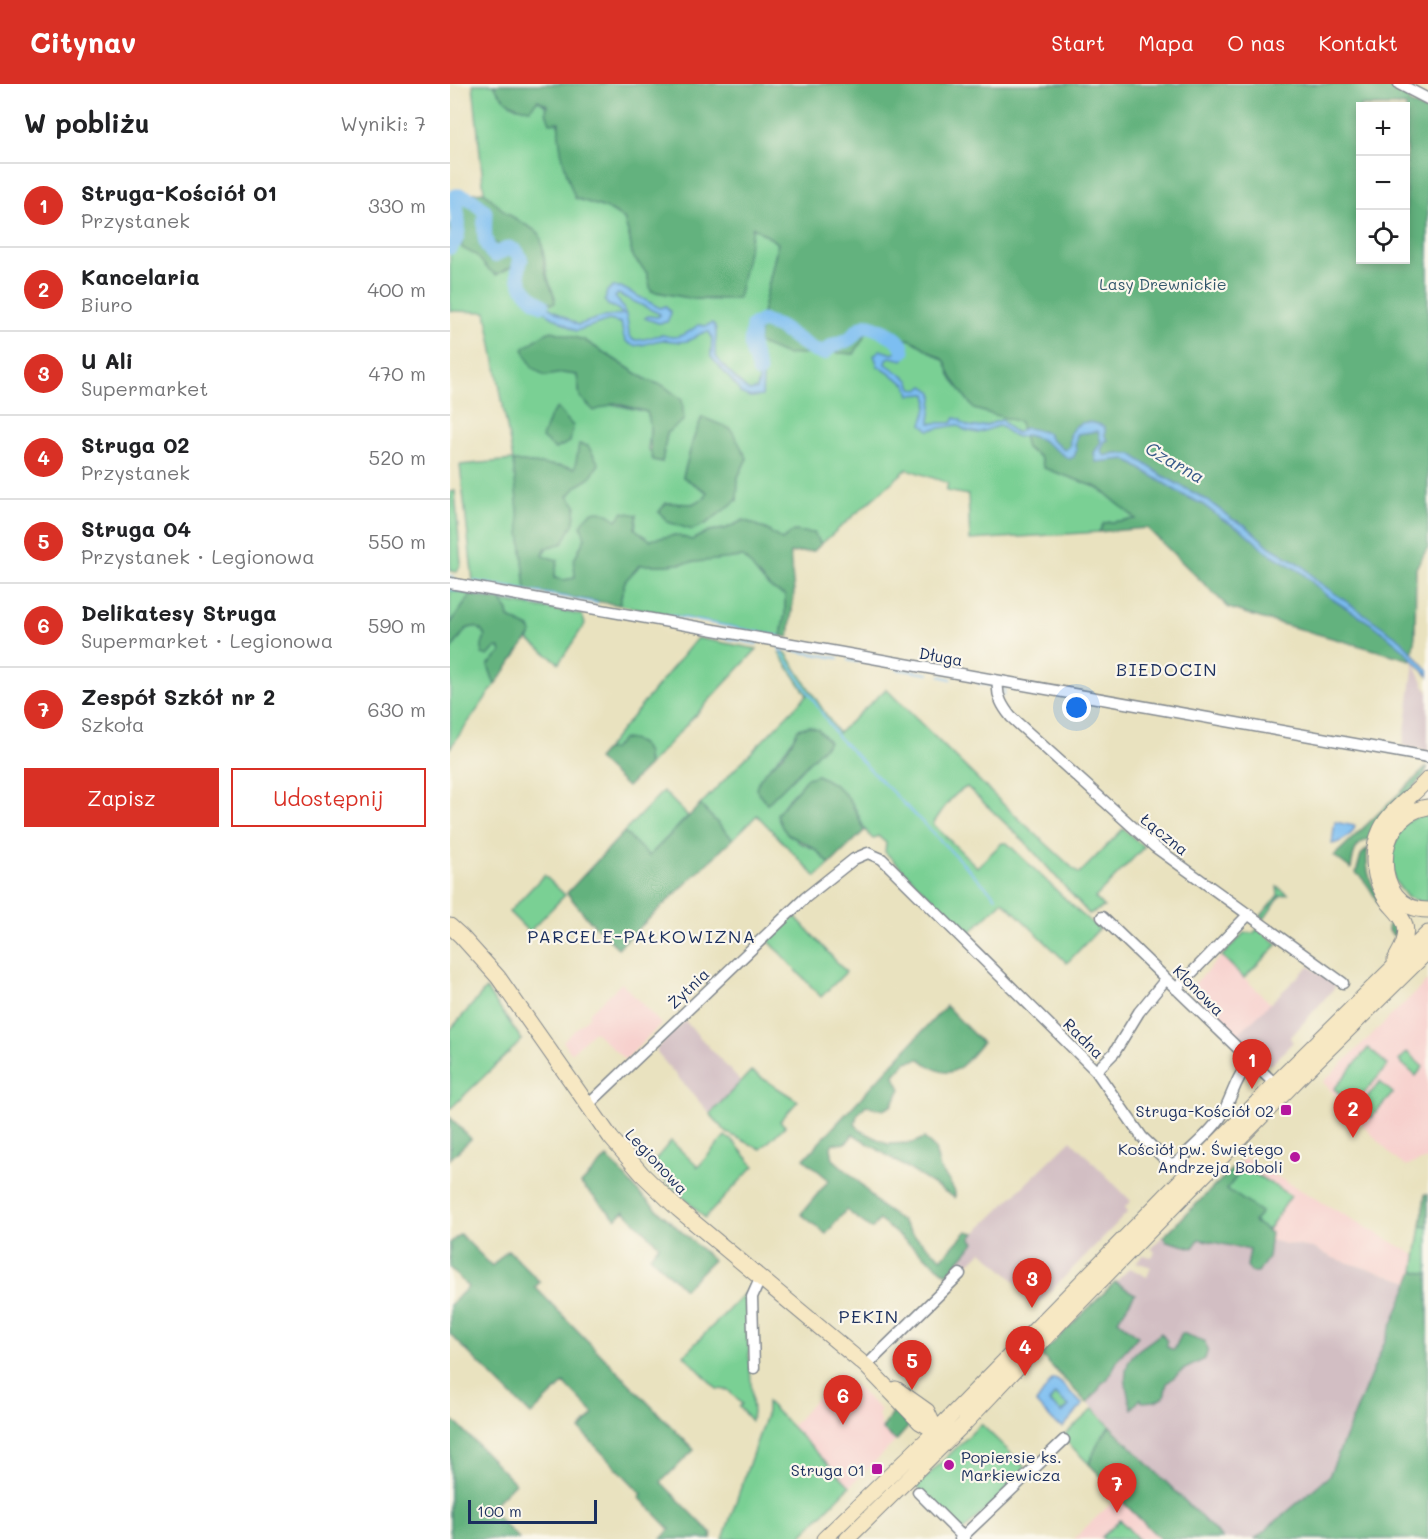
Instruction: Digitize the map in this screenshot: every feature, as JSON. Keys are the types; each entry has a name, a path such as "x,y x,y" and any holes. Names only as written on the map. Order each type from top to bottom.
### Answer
{"main road":[{"path":"1381,979 1400,952 1405,938 1405,925 1384,895 1377,880 1374,861 1375,845 1382,826 1428,779"},
{"path":"1428,807 1411,813 1395,827 1387,843 1385,863 1390,884 1398,896 1412,907 1428,910"},
{"name":"Legionowa","path":"450,926 498,978 611,1138 642,1173 678,1209 760,1279 881,1380 927,1411 942,1436"},
{"path":"847,1539 1275,1084 1428,933"},
{"path":"824,1539 942,1436 1428,951"}],"street":[{"path":"1399,84 1428,99"},
{"name":"Długa","path":"450,583 1428,757"},
{"name":"Łączna","path":"998,682 998,694 1003,707 1023,729 1155,847 1343,983"},
{"name":"Radna","path":"868,853 882,859 1096,1071 1142,1137 1169,1162 1173,1164 1180,1160 1221,1115 1242,1069 1250,1061"},
{"name":"Żytnia","path":"588,1105 805,898 854,859 868,853"},
{"path":"1176,989 1250,914"},
{"name":"Klonowa","path":"1102,917 1275,1084"},
{"path":"1096,1071 1114,1053 1139,1012 1166,979"},
{"path":"866,1366 960,1274"},
{"path":"754,1368 752,1297 760,1279"},
{"path":"918,1492 962,1538 1064,1440"}],"shaded area":[{"path":"1414,662 1428,693 1428,751 1403,746"},
{"path":"1222,956 1271,1004 1236,1036 1193,994 1193,985"},
{"path":"1309,966 1336,986 1290,1038 1293,1042 1272,1064 1262,1064 1236,1036"},
{"path":"1428,980 1428,1159 1405,1166 1394,1158 1323,1082"},
{"path":"622,983 661,1024 625,1060 594,1031 571,1053 563,1041"},
{"path":"685,1021 741,1082 710,1114 657,1053 657,1048"},
{"path":"1071,1140 1131,1201 1125,1207 1128,1212 1039,1303 982,1251 952,1279 947,1274 975,1242 971,1238"},
{"path":"1244,1158 1417,1256 1410,1282 1333,1258 1313,1248 1286,1244 1181,1218"},
{"path":"1181,1218 1286,1244 1313,1248 1333,1258 1410,1282 1329,1476 1255,1539 1223,1539 1041,1355 1130,1268 1147,1277 1151,1267 1136,1262 1143,1255 1152,1257 1155,1252 1151,1248"},
{"path":"839,1372 881,1410 878,1414 882,1429 896,1441 850,1486 792,1426"},
{"path":"1118,1497 1160,1539 1074,1539 1085,1528"}],"green space":[{"path":"473,84 494,84 503,98 517,107 537,100 547,107 565,143 575,198 608,209 624,219 632,256 647,273 651,291 695,299 717,300 752,226 778,243 762,314 829,352 854,354 866,332 912,340 945,361 951,377 974,409 1021,422 1026,448 1040,457 1044,468 1099,488 1137,519 1104,523 1099,532 970,540 968,495 946,491 948,483 907,469 821,544 814,533 782,540 767,530 744,520 725,529 709,531 692,540 675,535 650,540 635,529 618,521 584,541 577,555 575,578 564,580 554,578 543,556 568,496 577,486 589,479 575,468 514,461 526,590 473,581 460,465 513,460 486,312 450,311 452,206 450,196 471,193 491,213 489,226 507,244 513,244 519,249 523,259 524,279 527,284 555,297 549,281 539,233 506,213 484,192","holes":["584,340 647,380 664,386 667,433 662,462 648,449 651,422 647,412 580,397 577,375 562,373 545,376 532,367","702,417 747,458 738,477 737,500 659,512 667,503 692,504 705,498 707,492 683,477"]},
{"name":"Lasy Drewnickie","path":"494,84 1404,84 1409,102 1356,102 1356,264 1410,264 1410,103 1428,112 1428,547 1416,568 1415,636 1411,660 1229,608 1147,528 1099,532 1104,523 1136,519 1099,488 1044,468 1040,457 1026,448 1020,422 974,409 951,377 945,361 912,340 867,332 854,354 829,352 786,355 758,343 778,243 753,227 738,299 695,299 651,291 647,273 632,256 624,219 608,209 575,198 561,150 559,122 550,123 546,112 547,105 538,100 530,109 518,107 504,99"},
{"path":"484,192 506,213 539,233 545,271 555,303 551,304 543,299 526,282 523,273 524,257 519,249 513,244 502,246 491,241 489,226 491,213 471,193"},
{"path":"460,198 474,206 480,213 483,249 496,259 506,252 516,257 513,266 496,275 476,255 462,248"},
{"path":"552,331 584,340 647,380 664,386 682,400 684,420 667,433 662,462 653,460 651,454 650,424 647,412 615,403 594,411 580,397 577,375 562,373 545,376 532,367 523,349"},
{"path":"557,408 573,426 570,442 555,449 542,438 550,416"},
{"path":"702,417 731,429 747,458 738,477 737,500 707,523 692,530 668,522 659,512 666,503 692,504 705,498 707,492 683,477"},
{"path":"579,444 588,446 599,464 589,479 577,486 568,496 576,505 574,522 563,543 545,548 543,556 558,560 554,578 564,580 575,578 574,560 585,538 581,526 589,515 597,511 606,513 617,520 623,512 637,515 635,529 650,540 675,535 692,540 709,531 725,529 744,520 767,530 782,540 794,531 814,533 821,544 814,551 790,553 794,592 789,637 781,636 785,614 785,595 772,589 743,557 667,565 640,565 625,581 619,605 526,590 513,461 575,468"},
{"path":"455,491 461,564 457,572 450,571 450,492"},
{"path":"743,556 767,585 785,595 785,614 781,636 619,605 625,581 640,565 667,565"},
{"path":"450,590 471,595 450,624"},
{"path":"471,595 501,601 508,611 509,618 529,628 532,633 495,685 488,665 501,653 500,648 496,647 488,656 482,654 485,636 479,629 472,627 466,629 450,651 450,624"},
{"path":"501,601 582,615 585,624 559,663 528,640 532,633 530,628 509,618 508,611"},
{"path":"476,626 485,636 482,645 488,656 496,647 500,648 501,653 488,665 495,685 450,748 450,651 466,629"},
{"path":"697,638 757,649 648,766 647,753 639,743 610,751 605,750"},
{"path":"779,653 786,653 838,733 886,689 1004,805 1079,874 1123,829 1144,847 1095,898 1104,907 1089,914 1025,842 967,787 952,798 933,824 977,867 1002,843 1007,843 1099,929 1067,963 1003,901 968,934 885,852 886,843 878,836 873,839 870,836 844,794 829,781 817,775 794,792 777,814 798,842 816,850 830,864 816,877 757,815 733,839 700,805 807,695","holes":["798,729 767,804 758,782 785,750"]},
{"path":"809,726 818,729 829,742 767,804 756,789 760,778 785,752 798,729"},
{"path":"622,739 641,745 647,755 648,766 627,787 597,759 605,750 613,749"},
{"path":"1428,766 1424,775 1370,839 1357,847 1351,869 1334,856"},
{"path":"817,775 842,791 852,804 864,831 830,864 816,850 788,834 777,814 807,778"},
{"path":"663,791 688,816 649,856 624,832"},
{"path":"700,805 733,839 618,948 588,919 567,893 624,832 649,856"},
{"path":"1428,811 1428,900 1423,903 1407,897 1394,880 1391,850 1406,822"},
{"path":"1368,848 1370,879 1397,924 1394,936 1388,930 1389,922 1370,889 1356,873 1361,855"},
{"path":"544,875 565,895 529,932 509,912"},
{"path":"1277,887 1288,894 1280,896 1264,919 1261,916 1278,895"},
{"path":"793,914 846,972 821,997 767,939"},
{"path":"1257,929 1278,944 1244,978 1222,956 1244,933 1254,933"},
{"path":"486,989 522,1040 450,1109 450,1030"},
{"path":"946,1006 982,1043 954,1071 940,1071 920,1059 906,1062 894,1075 901,1089 891,1106 883,1110 866,1105 857,1115 855,1124 860,1130 887,1144 913,1143 924,1138 935,1149 940,1169 955,1192 955,1198 853,1134 847,1142 833,1143 831,1147 833,1159 859,1182 880,1206 902,1221 912,1234 942,1258 967,1231 975,1233 971,1238 975,1242 947,1274 879,1220 872,1229 846,1210 826,1234 801,1214 829,1180 804,1159"},
{"path":"1368,1048 1388,1065 1354,1105 1334,1089"},
{"path":"1407,1052 1423,1067 1416,1076 1399,1061"},
{"path":"751,1071 798,1101 780,1121 785,1126 761,1149 727,1133 710,1114"},
{"path":"1380,1082 1393,1093 1371,1118 1358,1108"},
{"path":"450,1117 471,1139 450,1159"},
{"path":"725,1136 734,1142 754,1166 705,1218 650,1166 671,1141 698,1167"},
{"path":"607,1157 640,1194 713,1260 684,1289 650,1256 659,1245 624,1211 616,1219 581,1184"},
{"path":"1238,1163 1244,1167 1227,1189 1261,1212 1254,1222 1271,1233 1268,1258 1258,1272 1251,1272 1247,1266 1250,1250 1199,1239 1193,1248 1167,1241 1163,1237"},
{"path":"1244,1167 1291,1196 1268,1230 1254,1222 1260,1212 1227,1189"},
{"path":"1425,1194 1428,1194 1428,1227 1421,1226"},
{"path":"1421,1226 1428,1227 1428,1274 1414,1271"},
{"path":"460,1234 492,1266 508,1250 540,1282 535,1287 694,1450 661,1482 712,1534 711,1539 661,1539 670,1529 639,1497 642,1494 580,1430 594,1414 564,1383 531,1415 450,1334 450,1305 468,1287 450,1268 450,1243"},
{"path":"1414,1271 1428,1274 1428,1539 1255,1539 1329,1476"},
{"path":"1115,1282 1135,1294 1118,1320 1138,1336 1120,1356 1107,1380 1102,1383 1087,1403 1041,1355"},
{"path":"745,1293 753,1413 751,1421 739,1407 742,1404 728,1390 717,1389 684,1355"},
{"path":"1161,1333 1167,1341 1167,1347 1174,1350 1182,1333 1204,1341 1208,1349 1205,1359 1183,1370 1167,1383 1164,1397 1155,1401 1142,1402 1140,1399 1132,1409 1126,1386 1128,1364 1137,1351"},
{"path":"1055,1393 1069,1406 1062,1413 1049,1402"},
{"path":"767,1402 850,1486 798,1539 723,1539 767,1412"},
{"path":"1093,1409 1110,1426 1099,1441 1089,1464 1062,1437"},
{"path":"894,1410 909,1426 896,1441 882,1429"},
{"path":"454,1421 515,1483 489,1509 519,1539 450,1539 450,1424"},
{"path":"981,1424 1028,1470 962,1532 917,1486"},
{"path":"1110,1426 1223,1539 1160,1539 1118,1497 1119,1495 1089,1464 1099,1441"},
{"path":"1120,1520 1138,1539 1103,1539 1102,1537"}],"water":[{"path":"613,287 621,287 660,308 666,306 671,313 667,322 658,323 645,318 658,317 660,314 618,294 615,297 624,310 629,335 633,340 662,335 679,336 698,325 706,326 712,323 716,330 716,356 750,391 757,389 759,380 755,364 750,361 749,352 753,353 763,376 762,396 750,397 740,393 711,357 712,337 709,332 684,342 659,340 634,345 625,339 621,323 609,320 576,331 537,307 525,295 529,293 536,300 578,325 599,318 623,314 605,301 607,291"},
{"path":"897,334 906,348 907,355 903,360 890,357 886,364 909,380 912,388 919,390 924,386 933,392 930,423 952,423 955,418 966,425 976,427 1002,420 1017,433 1026,428 1047,433 1051,440 1065,450 1070,446 1072,431 1080,424 1085,422 1105,427 1105,436 1108,440 1105,441 1101,450 1105,456 1116,453 1131,454 1245,525 1270,547 1303,566 1317,581 1401,640 1428,670 1428,676 1402,648 1375,626 1326,595 1301,572 1267,552 1242,530 1202,504 1183,495 1125,459 1096,462 1094,453 1101,442 1098,431 1077,434 1075,447 1077,449 1074,457 1069,459 1040,439 1026,435 1018,437 998,426 978,433 965,430 957,425 929,430 922,424 928,405 927,394 910,395 907,385 878,366 874,355 880,350 893,354 898,351 894,341 890,339"},
{"path":"1335,822 1355,826 1347,838 1332,844"},
{"path":"1052,1380 1059,1381 1083,1405 1063,1427 1056,1424 1036,1403","holes":["1055,1394 1069,1406 1062,1413 1049,1402"]}],"waterway":[{"name":"Czarna","path":"450,247 455,242 458,229 456,196 465,197 485,212 485,240 490,250 494,255 509,248 517,252 521,260 518,274 522,286 542,305"},
{"name":"Czarna","path":"759,371 751,340 753,326 762,321 779,327 815,351 824,353 868,325 899,341 903,351"},
{"path":"450,576 454,577"},
{"path":"473,581 597,603"},
{"path":"450,589 576,611"},
{"path":"668,615 779,636"},
{"path":"701,633 757,644"},
{"path":"779,648 837,736 996,897"},
{"path":"779,648 838,658"},
{"path":"848,660 858,662"},
{"path":"897,669 929,674"},
{"path":"940,676 951,679"},
{"path":"979,683 991,686"},
{"path":"1004,688 1004,696"}],"place":[{"name":"Struga-Kościół 01","path":"1252,1089"},
{"name":"Struga-Kościół 02","path":"1286,1110"},
{"name":"Kancelaria","path":"1353,1138"},
{"name":"Kościół pw. Świętego Andrzeja Boboli","path":"1295,1157"},
{"name":"U Ali","path":"1032,1308"},
{"name":"Struga 02","path":"1025,1376"},
{"name":"Struga 04","path":"912,1390"},
{"name":"Delikatesy Struga","path":"843,1425"},
{"name":"Popiersie ks. Markiewicza","path":"949,1465"},
{"name":"Struga 01","path":"877,1469"},
{"name":"Zespół Szkół nr 2","path":"1117,1513"}],"district":[{"name":"BIEDOCIN","path":"1167,669"},
{"name":"PARCELE-PAŁKOWIZNA","path":"642,936"},
{"name":"PEKIN","path":"869,1316"}]}
